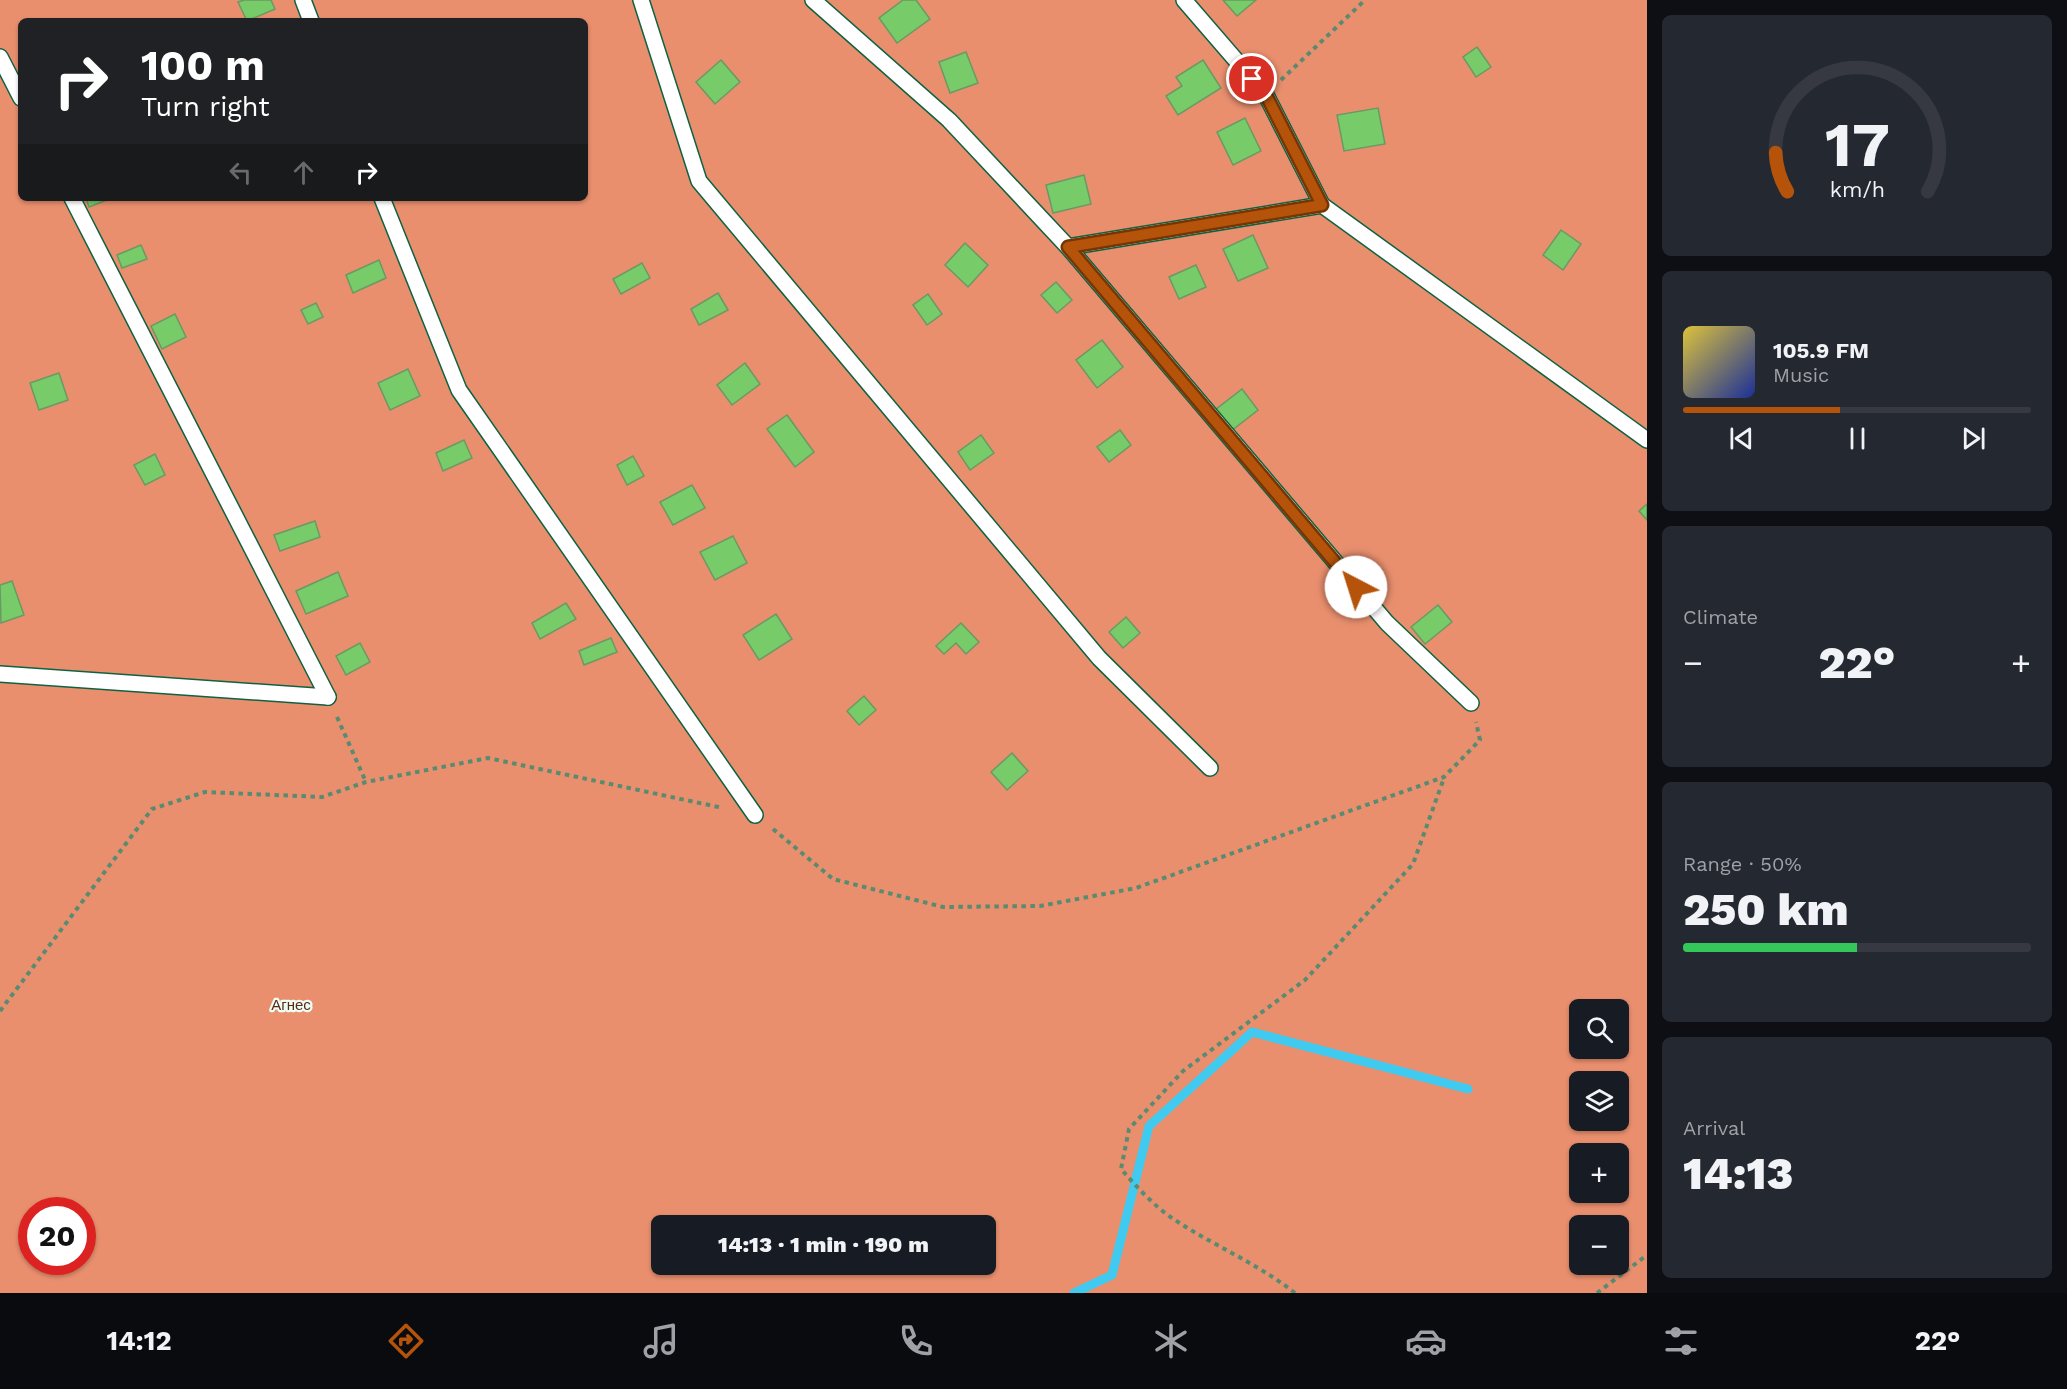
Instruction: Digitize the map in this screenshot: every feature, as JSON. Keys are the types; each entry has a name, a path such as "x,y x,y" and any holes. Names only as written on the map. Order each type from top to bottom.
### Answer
{"lane":[{"path":"303,0 310,18"},
{"path":"641,0 699,181 1099,658 1210,768"},
{"path":"813,0 949,120 1068,247 1387,623 1471,703"},
{"path":"1184,0 1266,95 1322,205 1647,440"},
{"path":"0,57 18,92"},
{"path":"74,201 328,697"},
{"path":"383,201 459,390 755,815"},
{"path":"1068,247 1322,205"},
{"path":"1,671 328,697"}],"path":[{"path":"1266,95 1365,0"},
{"path":"328,697 366,782"},
{"path":"1295,1293 1278,1280 1170,1217 1134,1185 1121,1169 1129,1129 1183,1071 1305,980 1413,864 1444,777 1480,740 1471,703"},
{"path":"0,1011 152,809 205,792 322,797 366,782 488,759 755,815 833,879 943,907 1040,906 1136,888 1444,777"},
{"path":"1597,1293 1647,1255"}],"green space":[{"name":"Агнес","path":"0,0 1647,0 1647,1293 0,1293"}],"building":[{"path":"271,0 275,9 254,18 246,18 238,2"},
{"path":"903,0 916,0 930,19 897,43 879,18"},
{"path":"1223,0 1256,0 1237,16"},
{"path":"1477,47 1491,67 1476,77 1463,57"},
{"path":"966,52 978,83 950,93 939,62"},
{"path":"721,60 740,82 715,104 696,82"},
{"path":"1203,60 1221,88 1178,115 1166,96 1182,86 1176,77"},
{"path":"1378,108 1385,144 1344,151 1337,115"},
{"path":"1245,118 1261,151 1233,165 1217,132"},
{"path":"1084,175 1091,204 1053,213 1046,185"},
{"path":"87,201 104,201 89,207"},
{"path":"1561,230 1581,244 1563,270 1543,255"},
{"path":"1253,235 1268,268 1238,281 1223,249"},
{"path":"965,243 988,265 968,287 945,265"},
{"path":"141,245 147,259 122,268 117,255"},
{"path":"379,260 386,278 353,293 346,275"},
{"path":"642,263 650,278 621,294 613,279"},
{"path":"1196,265 1206,287 1179,299 1169,277"},
{"path":"1056,282 1072,300 1057,313 1041,295"},
{"path":"718,293 728,310 699,325 691,309"},
{"path":"928,294 942,314 927,325 913,305"},
{"path":"316,303 323,317 308,324 301,310"},
{"path":"175,314 186,337 162,349 151,326"},
{"path":"1102,340 1123,367 1097,388 1076,360"},
{"path":"745,363 760,384 732,405 717,385"},
{"path":"408,369 420,396 390,410 378,383"},
{"path":"59,373 68,400 39,410 30,383"},
{"path":"1242,389 1258,410 1231,431 1215,410"},
{"path":"787,415 814,452 795,467 767,429"},
{"path":"1120,430 1131,445 1109,462 1097,447"},
{"path":"981,435 994,453 970,470 958,452"},
{"path":"464,440 472,458 443,471 436,453"},
{"path":"155,454 165,475 145,485 134,465"},
{"path":"633,456 644,476 627,485 617,465"},
{"path":"692,485 705,508 673,525 660,502"},
{"path":"1647,504 1647,520 1639,511"},
{"path":"315,521 320,537 280,551 274,535"},
{"path":"733,536 747,563 715,580 700,552"},
{"path":"338,572 348,596 306,614 296,591"},
{"path":"12,581 24,615 1,623 0,585"},
{"path":"566,603 576,619 540,639 532,623"},
{"path":"1438,605 1452,622 1425,644 1411,627"},
{"path":"776,614 792,639 759,660 743,635"},
{"path":"1126,617 1140,633 1123,648 1109,632"},
{"path":"961,623 979,642 966,654 956,643 944,654 936,646"},
{"path":"611,638 617,652 584,665 579,651"},
{"path":"360,643 370,662 346,675 336,656"},
{"path":"864,696 876,710 859,725 847,711"},
{"path":"1012,753 1028,771 1007,790 991,772"}],"waterway":[{"path":"1074,1293 1112,1275 1149,1126 1252,1032 1468,1089"}],"route":[{"path":"1252,79 1266,95 1322,205 1068,247 1356,587"}]}
